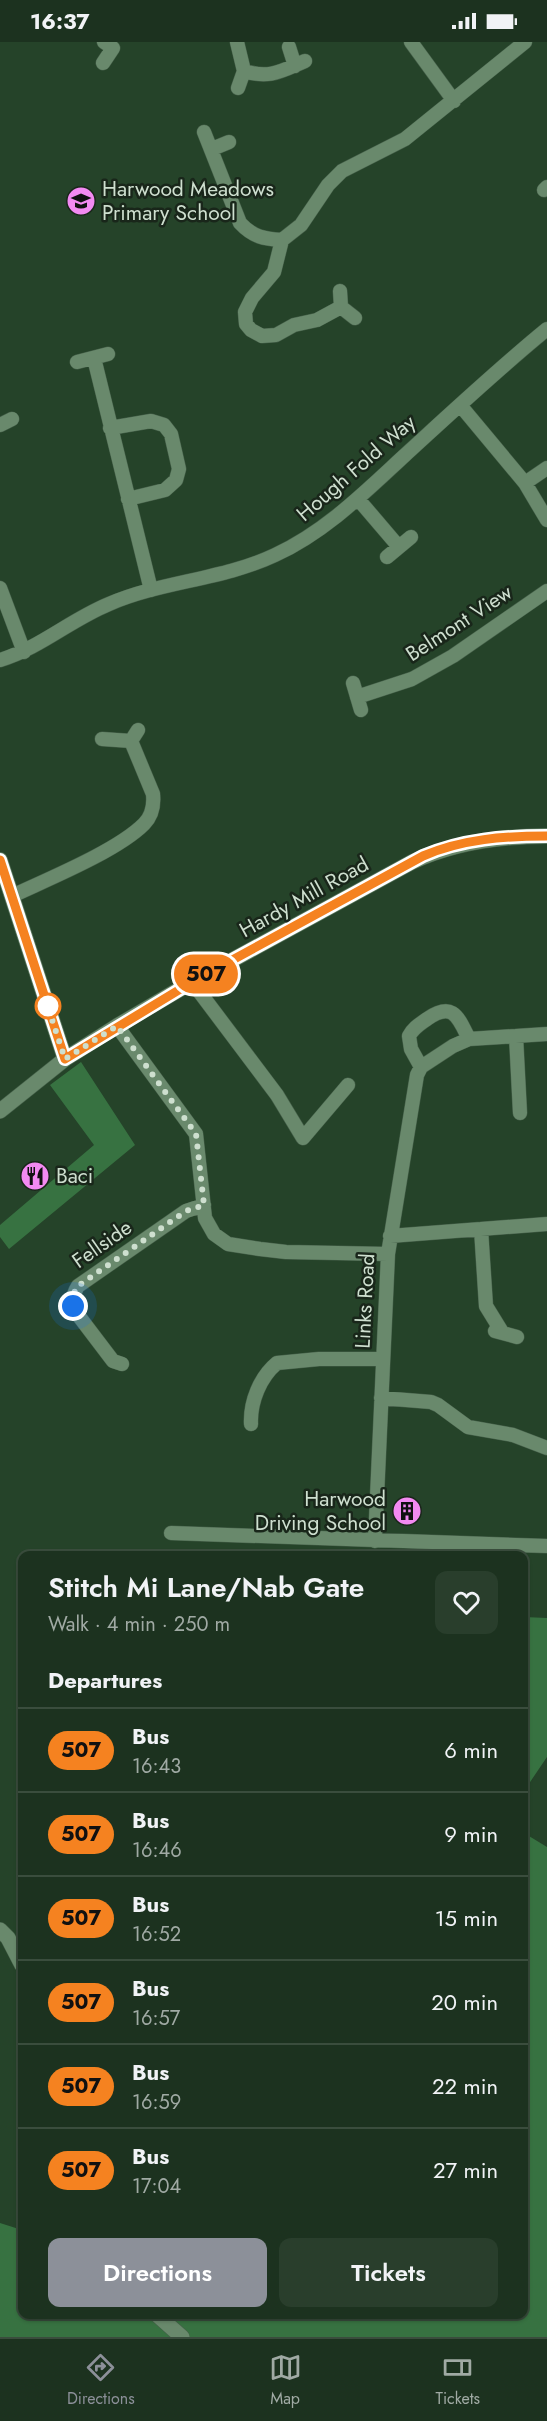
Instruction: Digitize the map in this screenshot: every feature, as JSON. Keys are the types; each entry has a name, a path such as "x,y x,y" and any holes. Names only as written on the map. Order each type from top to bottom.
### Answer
{"main road":[{"name":"Hardy Mill Road","path":"0,1111 65,1059 117,1026 192,982 435,851 501,837 547,836"},
{"path":"0,860 65,1059"},
{"path":"0,1930 8,1938 18,1957"},
{"path":"162,2319 182,2337"}],"street":[{"path":"237,42 243,58 244,71 238,88"},
{"path":"411,42 454,101"},
{"path":"341,307 317,320 294,326 276,335 262,336 246,324 245,312 252,298 273,273 282,240 300,225 328,185 342,171 405,139 525,42"},
{"path":"103,63 113,44"},
{"path":"244,71 257,75 272,75 300,63 289,47"},
{"path":"204,132 240,223 249,232 262,239 282,240"},
{"path":"212,149 229,142"},
{"path":"340,291 341,307 355,318"},
{"name":"Hough Fold Way","path":"0,660 24,652 97,610 151,590 231,572 275,555 310,536 358,499 547,329"},
{"path":"77,362 108,354"},
{"path":"94,358 151,590"},
{"path":"460,405 525,483 547,520"},
{"path":"110,428 151,421 164,425 171,434 178,469 173,485 165,490 128,499"},
{"path":"525,483 547,468"},
{"path":"358,499 399,547"},
{"path":"387,557 411,537"},
{"path":"0,588 24,652"},
{"name":"Belmont View","path":"353,683 359,703 412,679 453,656 547,591"},
{"path":"12,896 114,845 145,823 159,809 134,735 102,739"},
{"path":"192,982 277,1095 303,1138 348,1084"},
{"path":"469,1039 457,1016 445,1010 438,1011 415,1027 409,1036 411,1049 421,1067 453,1046 469,1039 547,1034"},
{"path":"117,1026 196,1134 204,1205 208,1226 214,1234 228,1244 286,1252 388,1254"},
{"path":"516,1036 517,1109"},
{"name":"Links Road","path":"375,1541 388,1254 417,1075 421,1067"},
{"name":"Fellside","path":"122,1364 113,1361 75,1311 74,1293 78,1286 186,1211 204,1205"},
{"path":"390,1236 547,1224"},
{"path":"482,1229 486,1306 496,1331 517,1337"},
{"path":"251,1426 251,1408 255,1398 264,1377 277,1363 319,1359 383,1359"},
{"path":"381,1398 431,1402 468,1427 513,1435 547,1448"},
{"path":"171,1534 547,1546"}],"green space":[{"path":"81,1062 135,1145 9,1249 0,1237 0,1225 94,1145 50,1085"},
{"path":"528,1617 547,1618 547,1757 528,1785"},
{"path":"528,1835 547,1847 547,2337 0,2337 0,2223 18,2229 18,2319 528,2319"}],"bus line":[{"name":"507","path":"0,860 65,1059 192,982 423,856 476,841 501,837 547,836"}],"place":[{"name":"Harwood Meadows Primary School","path":"81,201"},
{"name":"Baci","path":"35,1176"},
{"name":"Harwood Driving School","path":"407,1511"}],"route":[{"path":"48,1006 45,998 65,1059 117,1026 196,1134 204,1205 186,1211 78,1286 74,1293 73,1306"}]}
